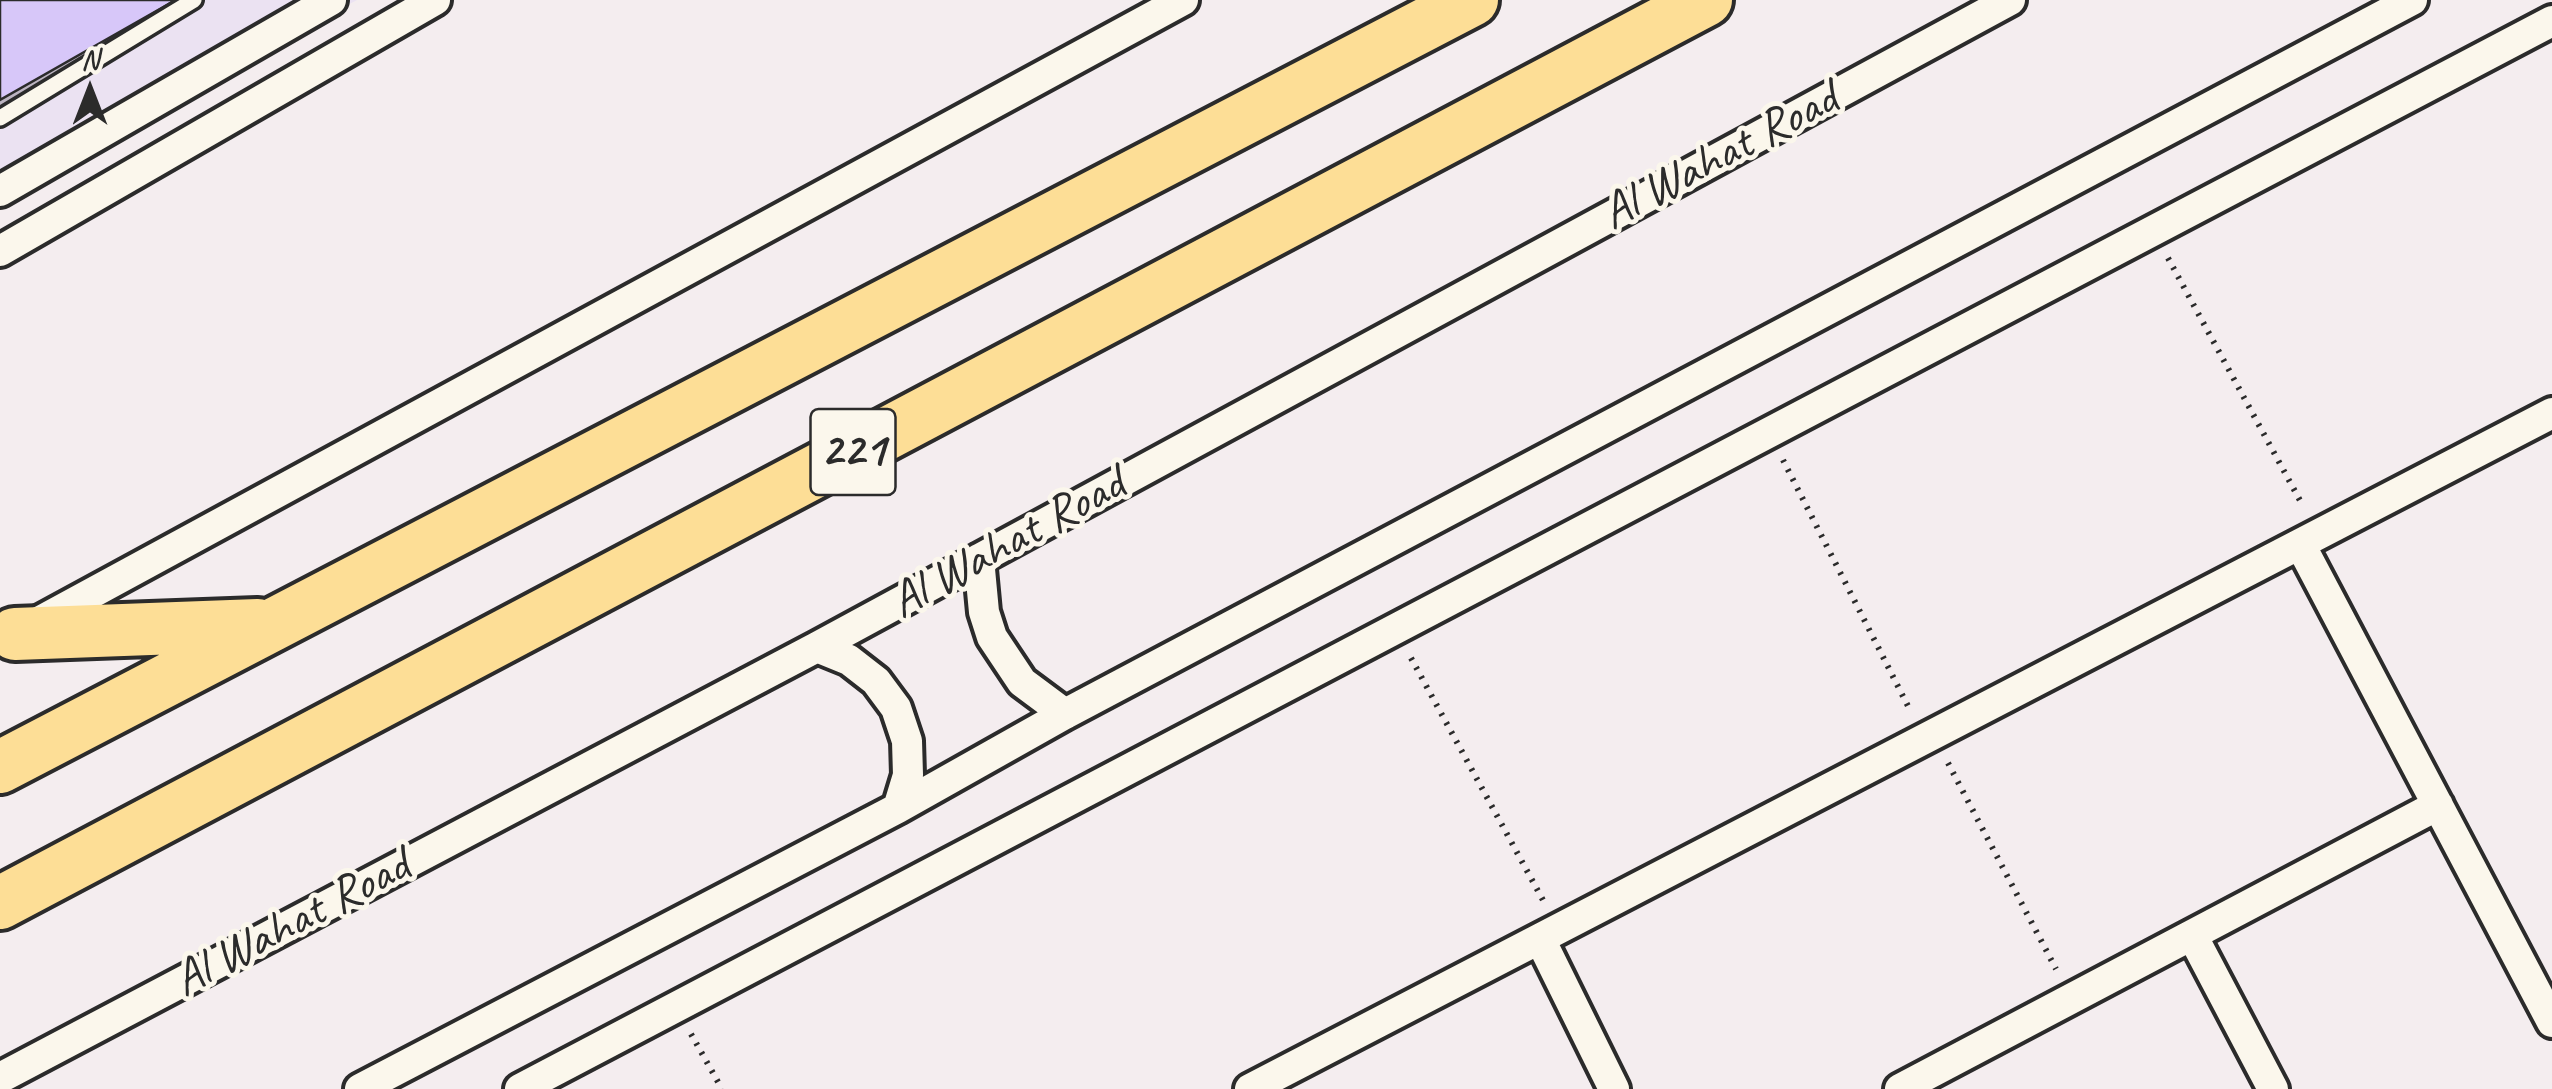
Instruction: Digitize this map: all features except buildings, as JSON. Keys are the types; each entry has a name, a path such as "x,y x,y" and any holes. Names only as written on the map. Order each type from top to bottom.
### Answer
{"highway":[{"name":"221","path":"0,767 1472,0"},
{"name":"221","path":"0,903 1706,0"},
{"path":"5,634 275,624"}],"street":[{"path":"0,191 332,0"},
{"path":"0,252 435,0"},
{"path":"5,634 1183,0"},
{"name":"Al Wahat Road","path":"0,1078 818,647 2010,0"},
{"path":"360,1089 898,808 1065,714 2412,0"},
{"path":"520,1089 2552,20"},
{"path":"240,53 266,98"},
{"path":"1250,1089 1296,1078 1549,934 2551,417"},
{"path":"2310,539 2438,805 2552,1022"},
{"path":"979,559 984,612 999,649 1022,682 1065,714"},
{"path":"818,647 849,660 876,680 896,708 906,741 908,775 898,808"},
{"path":"1900,1089 1937,1080 2071,999 2438,805"},
{"path":"1549,934 1614,1089"},
{"path":"2192,935 2273,1089"}],"lane":[{"path":"0,118 194,0"}],"path":[{"path":"2153,230 2310,539"},
{"path":"1768,433 2071,999"},
{"path":"1395,629 1549,934"},
{"path":"676,1007 722,1089"}],"shaded area":[{"path":"0,0 357,0 0,188"}]}
